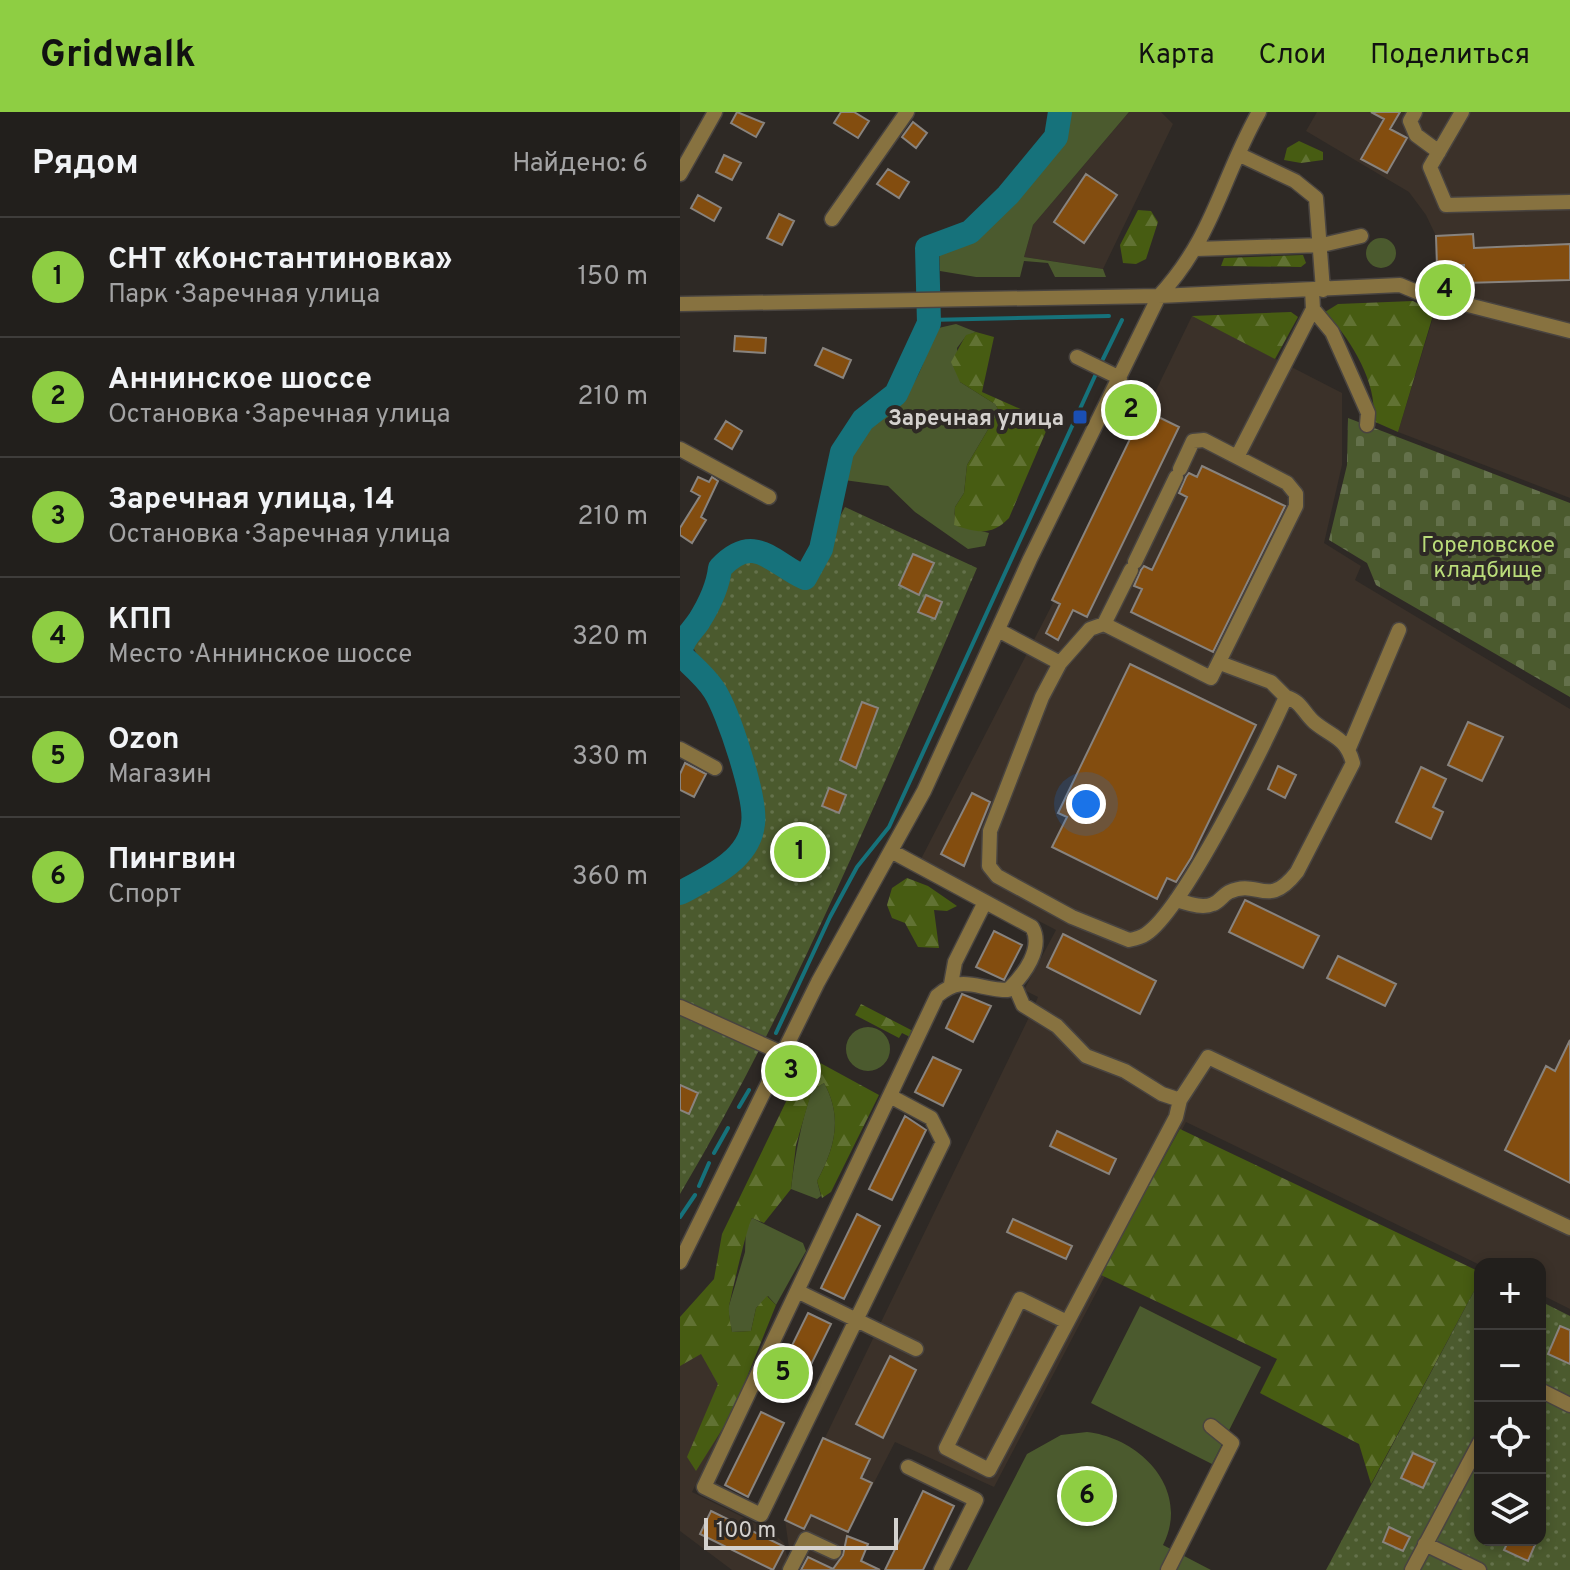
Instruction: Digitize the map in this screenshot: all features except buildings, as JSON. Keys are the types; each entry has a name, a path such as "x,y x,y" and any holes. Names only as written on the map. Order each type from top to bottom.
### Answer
{"street":[{"path":"680,174 715,112"},
{"path":"832,219 907,112"},
{"path":"680,1262 818,982 924,791 1159,296 1196,249 1259,112"},
{"path":"1415,112 1410,121 1416,135 1439,152"},
{"path":"1462,112 1430,167 1446,205 1570,202"},
{"path":"1237,457 1313,309 1322,245 1316,198 1295,181 1240,155"},
{"path":"1196,249 1322,245 1361,236"},
{"path":"680,304 1159,296 1400,285 1570,331"},
{"path":"1313,309 1332,332 1368,413 1367,425"},
{"path":"1077,357 1120,378"},
{"path":"1104,624 1211,678 1296,506 1296,494 1287,483 1204,440 1193,441 1104,624 1090,629 1060,663 1002,793 990,831 989,866 997,876 1072,917 1129,940 1147,934 1176,900 1202,858 1286,697"},
{"path":"680,449 769,497"},
{"path":"998,630 1060,663"},
{"path":"1349,748 1399,630"},
{"path":"1176,900 1196,906 1212,905 1229,892 1245,889 1270,893 1285,888 1297,872 1353,763 1349,748 1340,737 1315,723 1296,700 1286,697 1271,682 1220,663"},
{"path":"680,749 715,768"},
{"path":"890,1096 931,1118 943,1142 761,1515 704,1487 937,996 951,984 1008,990 1036,947 1037,937 1032,927 891,851"},
{"path":"951,984 955,962 985,902"},
{"path":"1014,984 1023,1005 1057,1026 1086,1056 1125,1071 1162,1094 1180,1100"},
{"path":"680,1007 784,1054"},
{"path":"1067,1322 1020,1299 946,1448 989,1470 1176,1117 1180,1100 1208,1057 1570,1228"},
{"path":"797,1291 916,1349"},
{"path":"1546,1393 1570,1405"},
{"path":"1168,1570 1232,1443 1211,1426"},
{"path":"1412,1570 1474,1453"},
{"path":"908,1467 976,1500 941,1570"},
{"path":"790,1570 806,1539 834,1552"},
{"path":"1425,1544 1479,1570"}],"shaded area":[{"path":"1129,112 1161,112 1173,124 1103,269 1024,257 1033,225"},
{"path":"1317,112 1570,112 1570,498 1398,432 1439,298 1436,236 1426,215 1409,192 1306,131"},
{"path":"1192,316 1342,393 1342,465 1324,543 1361,566 1355,580 1570,709 1570,1309 1546,1297 1546,1258 1474,1258 1474,1262 1186,1122 994,1487 895,1442 847,1535 868,1544 862,1560 880,1570 801,1570 807,1557 789,1548 785,1520 1032,1011 1038,997 1024,990 1056,930 921,859 1054,601"},
{"path":"680,1334 746,1366 749,1376 692,1492 771,1531 784,1543 788,1561 784,1570 732,1570 680,1531"}],"green space":[{"path":"1064,112 1129,112 1033,225 1024,257 1103,269 1106,277 1055,277 1048,263 1024,261 1020,277 976,277 940,271 939,248 978,234 1049,154 1060,134"},
{"path":"1299,141 1323,152 1323,160 1301,163 1284,160 1287,148"},
{"path":"1138,210 1151,211 1158,222 1146,259 1136,264 1123,263 1120,245"},
{"path":"1381,238 1392,242 1396,253 1392,264 1381,268 1370,264 1366,253 1370,242"},
{"path":"1303,255 1306,263 1301,267 1221,266 1224,258"},
{"path":"1413,301 1434,312 1398,432 1373,421 1372,392 1361,362 1325,312 1338,304"},
{"path":"1291,312 1298,317 1275,359 1192,316"},
{"path":"956,324 976,332 966,336 957,348 960,382 995,404 999,411 967,465 964,493 955,507 954,524 989,533 985,546 968,549 915,512 888,486 844,480 849,462 863,437 901,400 915,380 934,329"},
{"path":"976,332 994,337 982,392 1050,422 1009,518 996,528 984,531 954,525 955,507 964,493 967,465 999,411 995,404 960,382 951,362 966,335"},
{"name":"Гореловское кладбище","path":"1348,418 1570,503 1570,697 1376,585 1367,563 1329,540 1347,465"},
{"path":"845,507 977,568 802,964 723,1119 680,1194 680,900 705,888 730,870 750,847 760,821 758,793 731,703 723,685 693,647 726,573 738,560 758,563 794,579 814,583"},
{"path":"907,878 928,886 957,906 947,911 934,910 939,948 918,947 905,923 892,918 887,905 892,888"},
{"path":"861,1004 913,1031 910,1037 902,1033 899,1038 855,1015"},
{"path":"868,1027 884,1033 890,1049 884,1065 868,1071 852,1065 846,1049 852,1033"},
{"path":"813,1059 879,1095 831,1192 822,1198 817,1181 832,1144 835,1120 824,1083 812,1090 796,1145 791,1189 764,1223 752,1218 750,1224 729,1306 732,1332 751,1331 756,1308 767,1296 776,1305 733,1412 696,1471 687,1457 718,1384 701,1354 680,1366 680,1317 714,1279 722,1234 797,1079"},
{"path":"824,1083 835,1120 832,1144 817,1181 821,1196 817,1199 791,1189 808,1102 812,1090"},
{"path":"1180,1129 1474,1269 1474,1291 1371,1484 1359,1444 1260,1393 1277,1359 1099,1274"},
{"path":"752,1218 803,1243 806,1251 776,1305 768,1296 756,1308 751,1331 732,1332 728,1309 745,1252 746,1228"},
{"path":"1474,1291 1474,1546 1546,1546 1546,1304 1570,1316 1570,1570 1326,1570"},
{"path":"1140,1306 1261,1367 1212,1464 1091,1403"},
{"path":"1087,1432 1126,1444 1156,1470 1171,1505 1170,1525 1163,1545 1211,1570 967,1570 1027,1454 1061,1435"}],"waterway":[{"path":"680,893 736,858 750,837 753,824 751,795 727,716 710,685 680,654 683,644 710,602 720,568 732,557 753,551 772,558 805,578 821,549 842,452 863,420 896,394 929,323 927,248 970,232 1008,195 1056,137 1060,112"},
{"path":"928,320 1109,316"},
{"path":"1103,359 1122,320"},
{"path":"776,1033 857,867 889,827 1095,376"},
{"path":"739,1107 749,1090"},
{"path":"714,1153 728,1128"},
{"path":"699,1186 709,1163"},
{"path":"680,1217 695,1195"}],"place":[{"name":"КПП","path":"1445,290"},
{"name":"Аннинское шоссе","path":"1131,410"},
{"name":"Заречная улица","path":"1080,417"},
{"name":"СНТ «Константиновка»","path":"800,852"},
{"name":"Заречная улица, 14","path":"791,1071"},
{"name":"Ozon","path":"783,1373"},
{"name":"Пингвин","path":"1087,1496"}]}
